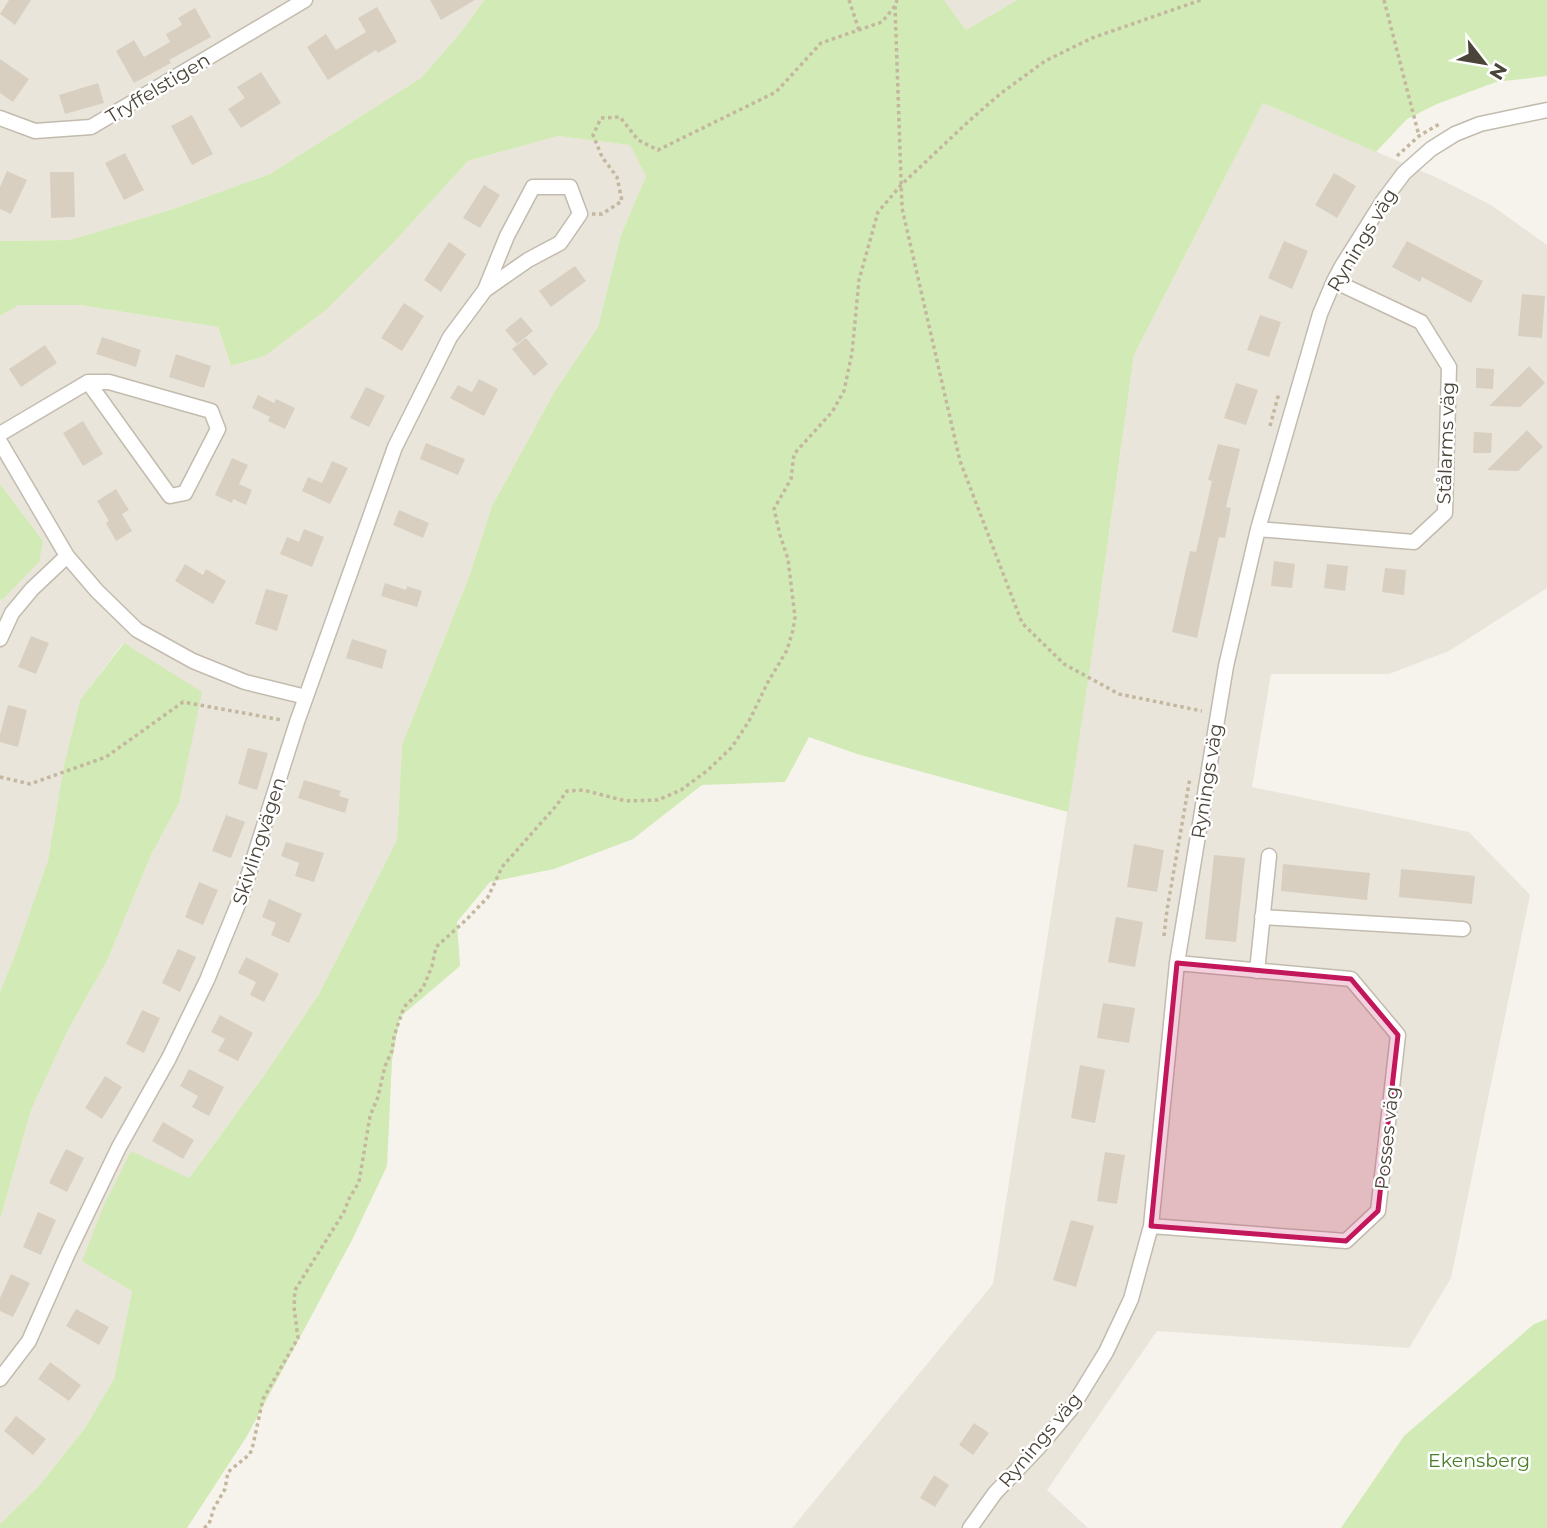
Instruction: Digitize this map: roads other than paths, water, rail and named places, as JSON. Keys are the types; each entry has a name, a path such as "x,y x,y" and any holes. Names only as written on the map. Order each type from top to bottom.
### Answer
{"street":[{"name":"Tryffelstigen","path":"0,118 35,131 92,127 304,0"},
{"name":"Rynings väg","path":"970,1528 995,1493 1071,1409 1107,1352 1131,1299 1151,1226 1177,963 1226,666 1258,529 1320,314 1334,281 1404,173 1431,149 1455,134 1480,124 1547,110"},
{"name":"Skivlingvägen","path":"0,1379 30,1341 68,1253 119,1147 169,1058 207,980 243,892 297,722 395,447 450,337 485,290 507,236 533,187 570,187 580,214 561,243 528,260 485,290"},
{"name":"Stålarms väg","path":"1258,529 1414,542 1445,513 1449,367 1421,322 1334,281"},
{"path":"0,434 88,383 108,382 212,411 218,429 185,493 170,496 88,383"},
{"path":"0,442 67,556 97,591 137,630 193,661 234,677 306,697"},
{"path":"0,639 12,613 32,589 67,556"},
{"path":"1256,971 1269,856"},
{"path":"1262,917 1463,929"},
{"name":"Posses väg","path":"1151,1226 1346,1241 1378,1211 1398,1035 1351,979 1177,963"}],"park label":[{"name":"Ekensberg","path":"1479,1460"}]}
